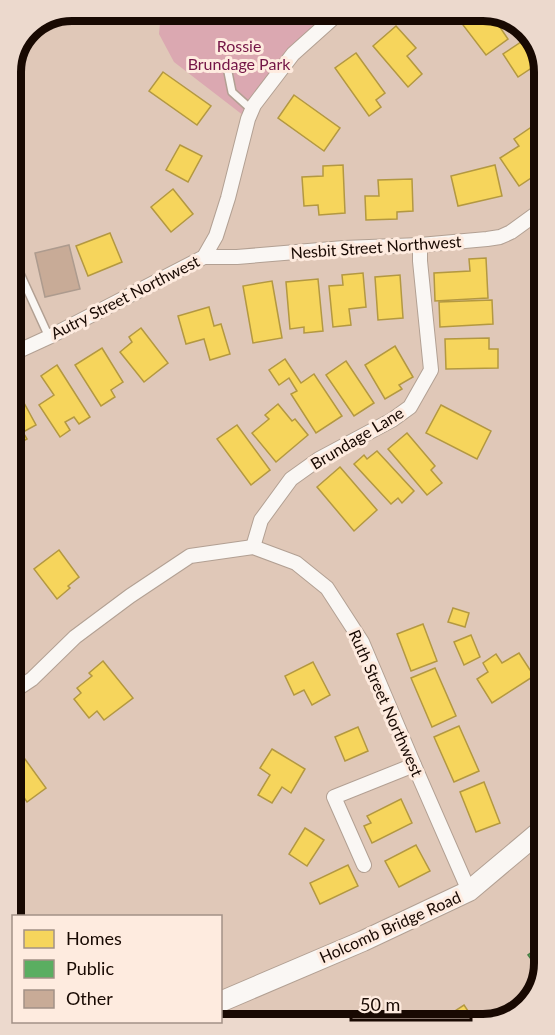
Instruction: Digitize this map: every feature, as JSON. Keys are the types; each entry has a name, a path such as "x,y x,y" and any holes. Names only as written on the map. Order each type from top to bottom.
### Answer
{"street":[{"name":"Autry Street Northwest","path":"21,350 204,257 216,236 248,119 254,105 293,54 330,21"},
{"name":"Nesbit Street Northwest","path":"204,257 420,245 500,237 534,215"},
{"name":"Brundage Lane","path":"253,547 261,520 291,479 320,459 392,420 410,407 431,369 420,245"},
{"name":"Ruth Street Northwest","path":"21,686 32,679 75,637 190,556 253,547 296,563 327,588 362,642 469,891"},
{"path":"364,865 334,797 414,765"},
{"name":"Holcomb Bridge Road","path":"222,1001 469,891 534,836"}],"lane":[{"path":"228,72 232,92 252,110"},
{"path":"21,276 49,337"}],"green space":[{"name":"Rossie Brundage Park","path":"160,21 330,21 299,49 248,119 174,62 159,34"}],"building: Homes":[{"path":"468,21 497,24 508,39 486,55 463,25"},
{"path":"396,26 416,48 407,56 422,74 408,87 373,46"},
{"path":"521,42 532,59 533,67 518,77 503,54"},
{"path":"356,53 385,93 376,100 381,107 369,116 335,68"},
{"path":"163,72 211,106 197,125 149,91"},
{"path":"294,95 340,128 324,151 278,118"},
{"path":"530,128 534,134 534,176 519,186 500,158 519,146 514,139"},
{"path":"180,145 202,156 188,182 166,170"},
{"path":"343,165 345,213 319,215 318,205 304,206 302,177 323,176 323,166"},
{"path":"495,165 502,196 458,206 451,176"},
{"path":"412,179 413,211 397,212 397,219 366,220 365,196 379,196 378,180"},
{"path":"173,189 193,214 171,232 151,207"},
{"path":"110,233 122,262 88,276 76,246"},
{"path":"486,258 488,298 435,301 434,273 470,271 469,259"},
{"path":"363,273 366,307 349,309 351,325 333,327 329,286 343,285 342,275"},
{"path":"400,275 403,318 378,320 375,277"},
{"path":"318,279 323,331 304,333 304,327 290,329 286,282"},
{"path":"272,281 282,338 253,343 243,286"},
{"path":"492,300 493,324 440,327 439,302"},
{"path":"209,307 214,326 221,324 230,354 210,360 204,339 186,344 178,316"},
{"path":"141,328 168,363 144,382 120,352 132,342 129,337"},
{"path":"489,338 489,349 498,349 498,368 446,369 445,339"},
{"path":"395,346 413,377 399,385 402,389 385,399 365,365"},
{"path":"102,348 123,382 111,390 115,397 101,406 75,365"},
{"path":"285,359 301,383 314,374 342,416 316,433 291,394 297,391 289,378 279,385 269,370"},
{"path":"346,361 374,403 354,416 326,375"},
{"path":"57,365 90,417 79,424 74,417 65,422 70,430 60,437 39,405 54,395 41,376"},
{"path":"21,397 36,425 23,432 27,439 21,442"},
{"path":"278,404 308,435 276,462 252,433 269,419 265,415"},
{"path":"441,405 491,431 477,459 426,433"},
{"path":"237,425 270,470 251,485 217,439"},
{"path":"407,433 435,466 431,470 442,483 427,495 388,449"},
{"path":"377,451 414,491 402,503 398,498 391,504 354,464 364,455 367,459"},
{"path":"340,467 377,510 354,531 317,487"},
{"path":"59,550 79,577 57,599 34,569"},
{"path":"453,608 469,613 465,627 448,622"},
{"path":"423,624 437,661 411,671 397,634"},
{"path":"471,635 480,657 464,665 454,642"},
{"path":"519,653 534,676 492,703 477,679 488,672 483,663 496,654 502,663"},
{"path":"103,661 133,698 104,720 97,711 89,718 74,699 81,693 77,688 92,676 89,673"},
{"path":"313,662 330,695 312,705 304,690 294,695 285,676"},
{"path":"435,668 456,716 432,727 411,678"},
{"path":"459,726 479,771 454,782 434,737"},
{"path":"358,727 368,751 345,761 335,737"},
{"path":"272,749 305,769 291,793 282,787 272,803 258,795 270,775 260,768"},
{"path":"21,754 46,788 27,802 21,793"},
{"path":"484,782 500,823 476,832 460,792"},
{"path":"401,799 412,823 372,843 364,826 371,823 367,816"},
{"path":"305,828 324,840 307,866 289,854"},
{"path":"416,845 430,871 399,887 385,861"},
{"path":"348,865 358,886 320,904 310,883"},
{"path":"464,1005 470,1014 450,1014"}],"building: Public":[{"path":"534,950 534,963 528,955"}],"building: Other":[{"path":"69,245 80,289 45,297 35,253"}]}
